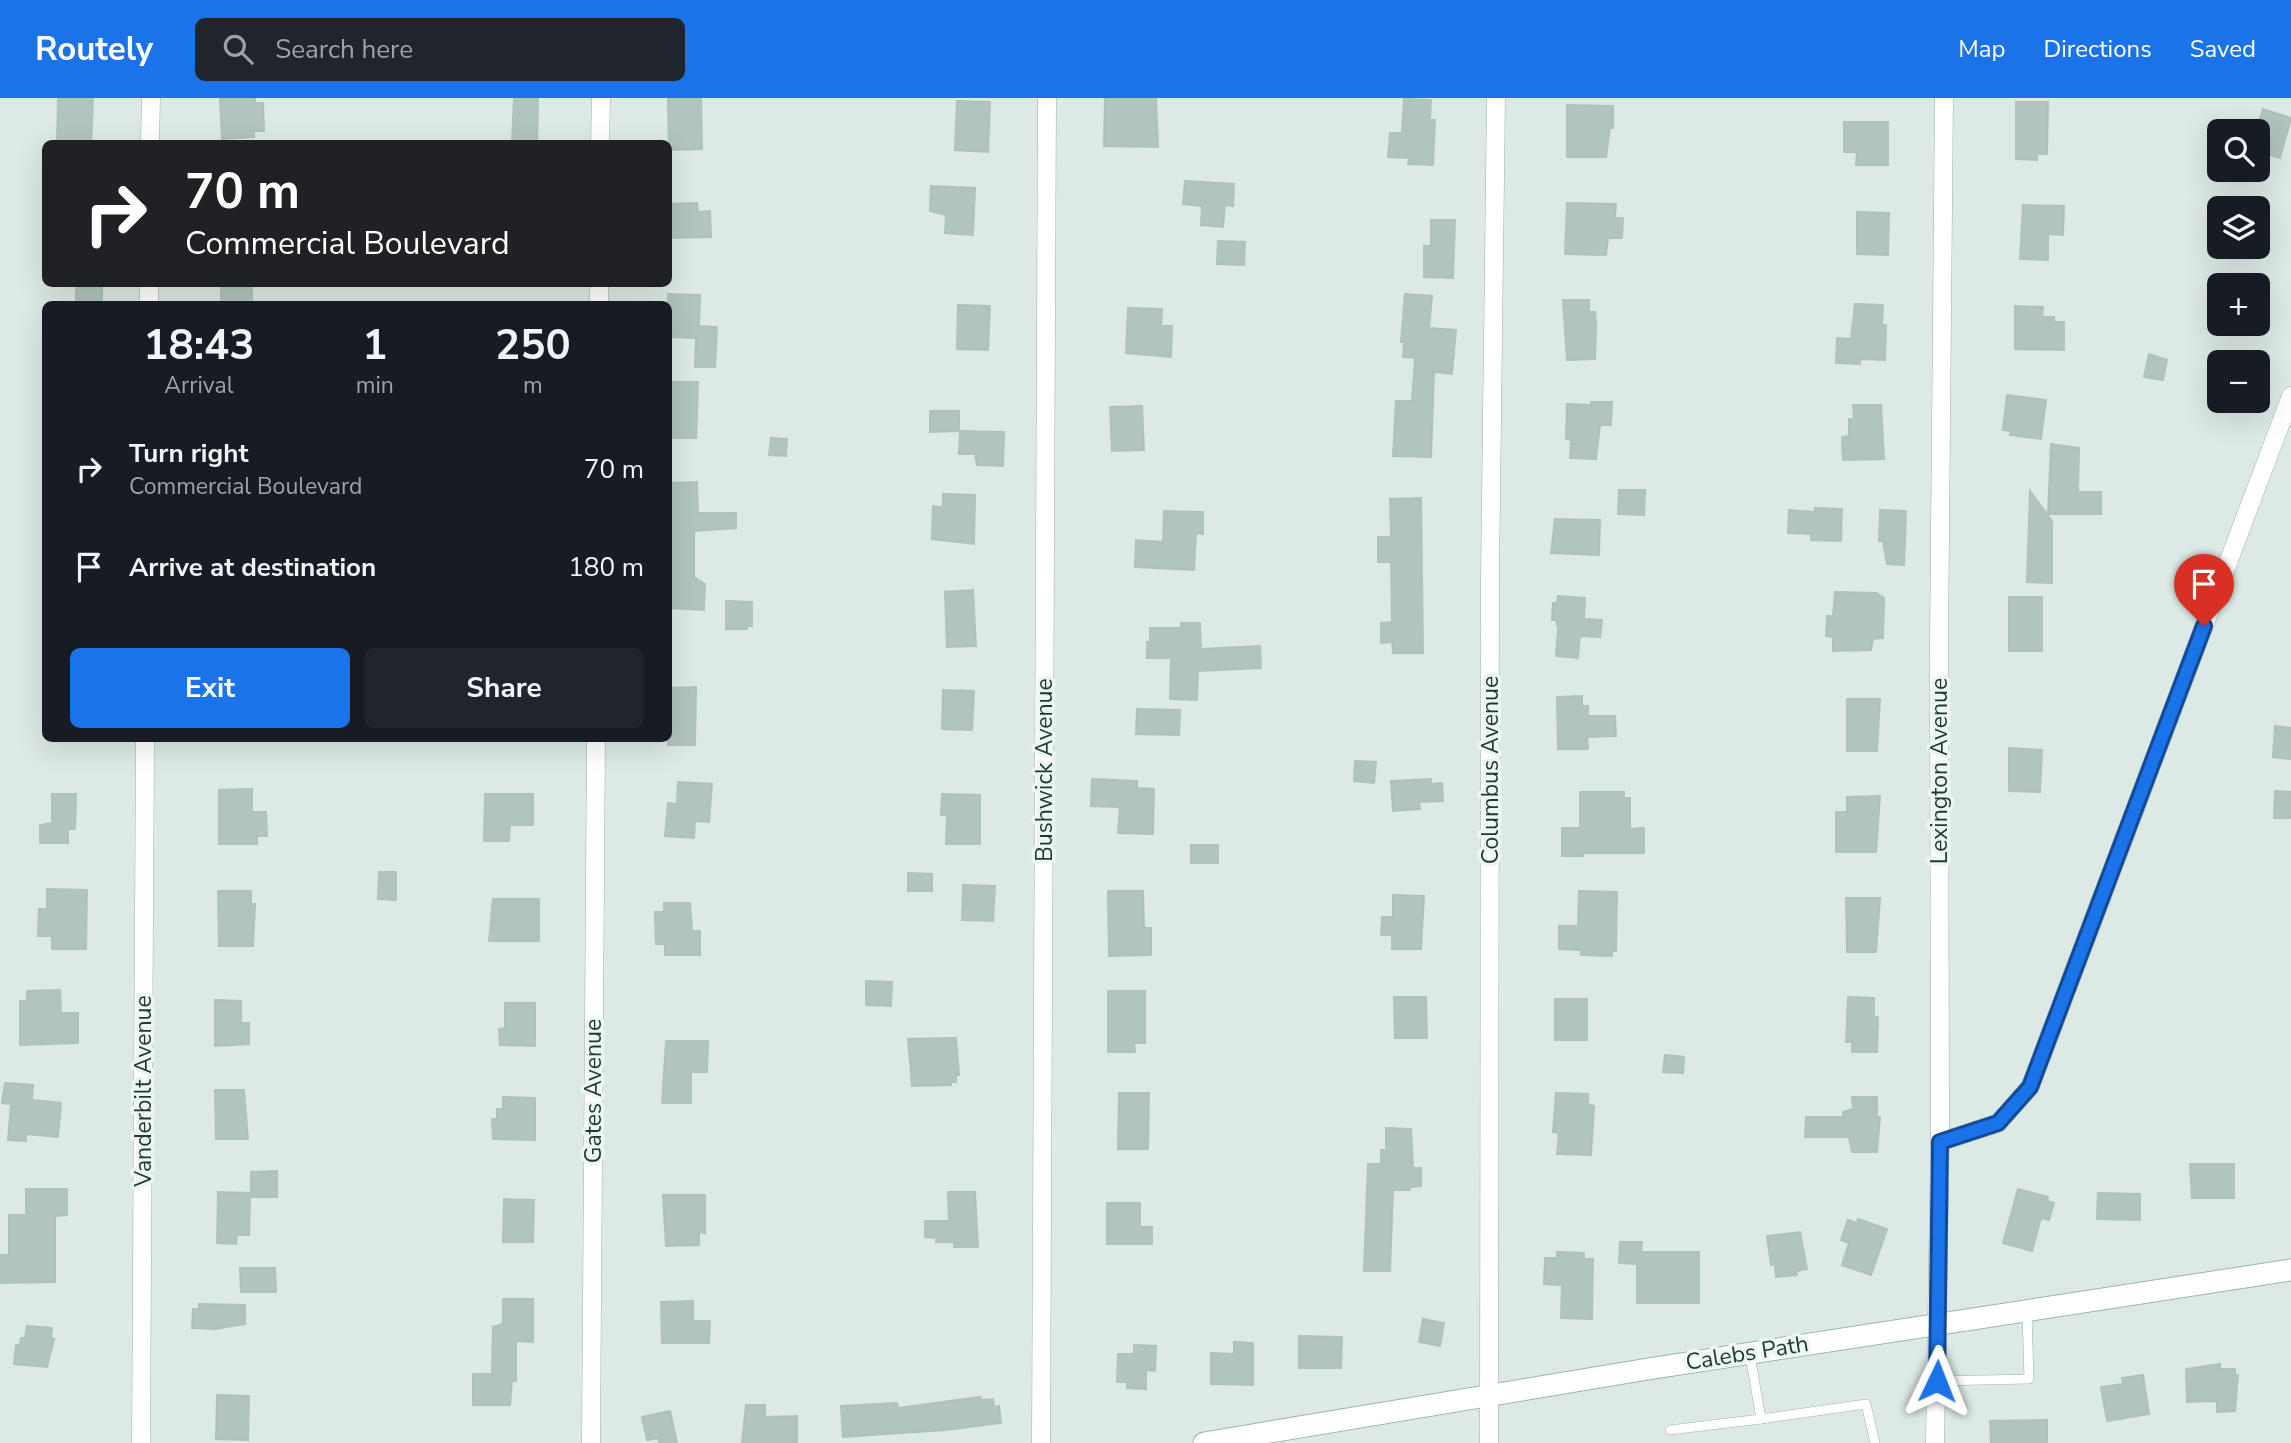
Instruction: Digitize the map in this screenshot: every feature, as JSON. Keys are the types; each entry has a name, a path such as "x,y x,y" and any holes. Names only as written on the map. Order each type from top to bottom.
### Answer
{"street":[{"path":"150,140 151,98"},
{"path":"600,140 601,98"},
{"name":"Bushwick Avenue","path":"1041,1443 1047,98"},
{"name":"Columbus Avenue","path":"1489,1443 1490,576 1496,98"},
{"name":"Lexington Avenue","path":"1935,1443 1939,1323 1939,643 1944,98"},
{"path":"1940,1142 1998,1123 2030,1087 2291,396"},
{"name":"Vanderbilt Avenue","path":"141,1443 145,742"},
{"name":"Gates Avenue","path":"591,1443 596,742"},
{"name":"Calebs Path","path":"1203,1443 1750,1353 2291,1270"}],"lane":[{"path":"1937,1381 2029,1379 2028,1312"},
{"path":"1750,1353 1760,1419"},
{"path":"1670,1430 1866,1404 1875,1443"},
{"path":"1866,1443 1872,1431"}],"building":[{"path":"58,98 93,98 91,140 57,140"},
{"path":"255,98 255,103 263,103 264,131 254,131 254,137 222,139 220,99"},
{"path":"514,98 538,99 537,140 512,140"},
{"path":"701,98 702,149 672,150 672,140 669,140 668,99"},
{"path":"1105,98 1156,98 1158,147 1104,146"},
{"path":"1404,99 1431,100 1430,120 1435,120 1433,165 1408,164 1409,158 1388,157 1390,133 1402,133"},
{"path":"957,101 990,102 988,152 955,150"},
{"path":"2016,102 2048,102 2047,154 2037,154 2037,160 2016,159"},
{"path":"1567,105 1613,106 1613,128 1610,128 1606,157 1567,157"},
{"path":"2263,109 2291,118 2280,158 2270,155 2270,119 2260,119"},
{"path":"1844,122 1888,122 1888,165 1856,165 1857,152 1844,152"},
{"path":"1185,181 1234,184 1233,206 1225,205 1223,227 1201,225 1202,206 1183,204"},
{"path":"931,186 975,188 973,235 945,233 946,215 930,211"},
{"path":"697,203 698,212 710,211 711,237 672,238 672,204"},
{"path":"1567,203 1616,204 1615,218 1623,218 1622,238 1608,238 1606,255 1565,254"},
{"path":"2023,205 2064,206 2063,235 2048,234 2048,260 2020,259"},
{"path":"1857,212 1889,213 1888,255 1857,254"},
{"path":"1431,220 1455,220 1453,278 1424,277 1424,246 1431,246"},
{"path":"1218,241 1245,242 1244,265 1217,264"},
{"path":"76,287 102,287 102,301 76,301"},
{"path":"221,287 252,287 252,301 221,301"},
{"path":"668,294 700,295 699,326 717,327 715,367 695,367 696,338 672,337 672,301 668,301"},
{"path":"1405,294 1432,296 1429,328 1456,330 1452,374 1434,372 1431,457 1393,456 1396,401 1412,401 1415,358 1403,357 1404,342 1401,342"},
{"path":"1563,300 1589,300 1589,312 1595,312 1595,359 1567,360"},
{"path":"1855,304 1883,305 1882,325 1886,325 1885,360 1860,359 1860,364 1836,363 1837,338 1851,339"},
{"path":"958,305 990,306 988,350 957,349"},
{"path":"2015,306 2043,307 2042,317 2054,317 2054,322 2064,322 2064,350 2015,349"},
{"path":"1128,308 1162,309 1161,326 1172,326 1171,357 1126,353"},
{"path":"2149,354 2167,360 2163,380 2144,377"},
{"path":"672,382 698,382 696,438 672,438"},
{"path":"2007,395 2046,400 2041,439 2010,435 2011,431 2003,430"},
{"path":"1591,402 1612,402 1611,425 1600,425 1596,459 1570,458 1571,440 1566,439 1567,404 1591,405"},
{"path":"1853,405 1881,405 1884,459 1843,460 1842,437 1849,436 1849,419 1854,419"},
{"path":"1142,406 1144,450 1112,451 1110,407"},
{"path":"930,411 959,411 959,431 930,432"},
{"path":"960,431 1004,432 1003,466 977,465 975,454 959,454"},
{"path":"771,438 787,439 786,456 769,455"},
{"path":"2051,444 2079,448 2078,492 2101,492 2101,514 2048,514"},
{"path":"697,482 698,513 736,513 736,528 694,531 694,577 705,584 704,610 672,608 672,483"},
{"path":"1619,490 1645,490 1644,515 1618,514"},
{"path":"2030,491 2052,521 2052,583 2027,582"},
{"path":"943,494 975,495 974,544 932,539 933,506 943,507"},
{"path":"1421,498 1423,653 1393,653 1392,642 1381,643 1381,623 1392,622 1391,562 1378,562 1378,537 1391,537 1390,499"},
{"path":"1815,508 1842,509 1841,541 1811,540 1811,534 1788,533 1789,510 1815,512"},
{"path":"1880,510 1906,511 1904,565 1887,564 1883,541 1879,541"},
{"path":"1164,511 1203,512 1203,534 1196,533 1194,570 1135,567 1136,540 1163,542"},
{"path":"1555,519 1600,520 1599,555 1551,553"},
{"path":"973,590 976,646 947,647 945,592"},
{"path":"1835,592 1877,593 1884,598 1883,638 1873,639 1871,650 1833,651 1833,637 1826,636 1827,616 1833,616"},
{"path":"1558,596 1585,598 1584,619 1602,620 1600,637 1580,636 1578,658 1556,656 1558,629 1556,620 1552,620 1553,603 1557,603"},
{"path":"2009,597 2042,597 2042,651 2009,651"},
{"path":"726,601 752,602 752,626 747,626 747,629 726,629"},
{"path":"1181,623 1200,623 1201,649 1260,646 1261,668 1198,671 1197,700 1170,699 1171,658 1147,658 1147,642 1150,642 1150,628 1181,628"},
{"path":"696,687 695,745 668,745 668,742 672,742 672,688"},
{"path":"943,690 974,691 972,730 942,729"},
{"path":"1582,696 1582,706 1588,706 1588,716 1615,716 1616,736 1587,737 1588,749 1558,749 1557,697"},
{"path":"1847,699 1880,699 1877,751 1847,751"},
{"path":"1137,709 1180,710 1179,735 1136,734"},
{"path":"2275,726 2291,728 2291,759 2273,757"},
{"path":"2009,748 2042,750 2040,792 2009,791"},
{"path":"1355,761 1376,762 1374,783 1354,781"},
{"path":"1092,779 1137,781 1137,788 1154,789 1153,834 1118,833 1120,807 1091,806"},
{"path":"1431,779 1431,784 1442,783 1443,801 1419,802 1420,809 1393,811 1391,781"},
{"path":"678,782 712,784 709,822 695,821 694,838 665,836 668,803 677,804"},
{"path":"252,789 252,812 266,812 267,836 257,836 257,844 219,844 219,790"},
{"path":"2275,791 2291,792 2291,818 2274,818"},
{"path":"1580,792 1624,792 1624,798 1630,798 1630,829 1644,828 1644,853 1583,853 1583,856 1562,856 1562,828 1580,828"},
{"path":"52,794 76,794 75,829 68,829 68,843 40,843 40,825 52,823"},
{"path":"485,794 533,794 533,825 510,825 509,841 484,841"},
{"path":"942,794 980,795 980,844 946,844 947,815 941,815"},
{"path":"1880,796 1876,852 1836,852 1836,812 1847,812 1847,797"},
{"path":"1191,845 1218,845 1218,863 1191,863"},
{"path":"379,872 396,872 396,900 378,899"},
{"path":"908,873 932,874 932,891 908,891"},
{"path":"963,885 995,886 993,921 962,920"},
{"path":"47,889 87,890 86,949 52,949 52,936 38,936 39,909 47,909"},
{"path":"218,891 251,891 251,904 255,904 253,946 219,946"},
{"path":"1108,891 1143,891 1144,928 1151,928 1151,955 1109,956"},
{"path":"1579,891 1617,892 1616,951 1612,951 1612,956 1581,955 1581,950 1559,949 1559,926 1578,926"},
{"path":"1393,895 1424,896 1421,949 1392,949 1392,935 1381,935 1382,917 1393,917"},
{"path":"1846,898 1880,898 1876,952 1847,952"},
{"path":"493,899 539,899 539,941 489,941"},
{"path":"664,903 690,903 692,931 700,931 700,955 665,955 665,944 656,944 655,912 664,912"},
{"path":"866,981 892,982 891,1006 866,1005"},
{"path":"60,990 61,1013 78,1013 78,1043 20,1045 20,1001 27,1001 27,991"},
{"path":"1108,991 1145,991 1145,1043 1134,1043 1135,1052 1108,1052"},
{"path":"1394,997 1426,997 1427,1038 1395,1038"},
{"path":"1848,997 1874,998 1874,1017 1878,1017 1877,1052 1852,1052 1852,1042 1846,1042"},
{"path":"1555,999 1587,999 1587,1040 1555,1040"},
{"path":"215,1000 241,1001 241,1023 249,1023 249,1044 215,1046"},
{"path":"505,1003 535,1003 535,1046 500,1045 499,1029 505,1028"},
{"path":"956,1038 959,1075 956,1075 956,1082 951,1082 951,1085 912,1086 908,1039"},
{"path":"666,1041 708,1041 707,1072 691,1072 691,1103 662,1103"},
{"path":"1665,1055 1684,1057 1683,1073 1663,1072"},
{"path":"5,1083 33,1085 32,1100 61,1103 58,1137 26,1134 26,1141 8,1140 11,1104 2,1103"},
{"path":"215,1090 244,1090 248,1139 216,1139"},
{"path":"1119,1093 1149,1093 1148,1149 1118,1149"},
{"path":"1556,1093 1588,1094 1588,1104 1594,1106 1591,1155 1557,1154 1559,1133 1553,1132"},
{"path":"503,1097 535,1098 535,1140 493,1139 492,1119 497,1119 497,1109 503,1109"},
{"path":"1852,1097 1877,1097 1877,1117 1880,1117 1877,1152 1852,1152 1849,1137 1805,1137 1806,1117 1843,1117 1843,1112 1853,1109"},
{"path":"1386,1128 1411,1129 1413,1168 1421,1168 1421,1186 1410,1187 1410,1190 1393,1190 1390,1271 1364,1271 1368,1164 1381,1164 1381,1150 1386,1150"},
{"path":"2190,1164 2234,1164 2234,1198 2192,1198"},
{"path":"277,1171 277,1197 251,1197 251,1172"},
{"path":"26,1189 67,1189 67,1215 55,1216 55,1282 0,1283 0,1255 9,1255 9,1215 26,1215"},
{"path":"2018,1189 2048,1197 2047,1201 2054,1203 2049,1220 2041,1218 2032,1251 2003,1243"},
{"path":"218,1192 250,1193 249,1235 237,1235 236,1244 217,1243"},
{"path":"948,1192 975,1192 978,1247 954,1247 954,1242 936,1242 936,1238 925,1237 925,1221 949,1221"},
{"path":"2098,1193 2140,1194 2140,1220 2097,1219"},
{"path":"663,1195 705,1195 705,1233 699,1232 699,1245 666,1246"},
{"path":"504,1199 534,1200 533,1242 503,1242"},
{"path":"1107,1203 1140,1203 1140,1227 1152,1227 1152,1244 1107,1244"},
{"path":"1858,1219 1887,1229 1871,1275 1842,1265 1849,1243 1841,1240 1848,1220 1857,1223"},
{"path":"1800,1232 1807,1269 1796,1271 1797,1275 1776,1277 1775,1264 1771,1265 1767,1236"},
{"path":"1620,1242 1642,1242 1641,1252 1699,1252 1699,1303 1637,1303 1637,1264 1619,1263"},
{"path":"1557,1252 1584,1253 1584,1259 1593,1259 1592,1319 1561,1318 1562,1285 1544,1284 1545,1258 1557,1258"},
{"path":"240,1268 275,1268 276,1292 241,1292"},
{"path":"503,1299 533,1299 533,1342 516,1341 516,1381 512,1381 510,1405 473,1405 473,1374 492,1374 493,1327 503,1324"},
{"path":"693,1301 693,1321 710,1321 709,1343 662,1343 661,1302"},
{"path":"199,1304 245,1305 245,1324 215,1329 192,1328 193,1309 199,1309"},
{"path":"1423,1319 1444,1323 1440,1346 1419,1342"},
{"path":"27,1326 52,1328 51,1339 54,1339 47,1367 14,1364 16,1345 20,1345 21,1338 25,1338"},
{"path":"1299,1336 1342,1337 1341,1368 1299,1368"},
{"path":"1234,1342 1253,1343 1253,1385 1211,1384 1211,1353 1234,1354"},
{"path":"1134,1345 1156,1346 1155,1371 1146,1370 1146,1389 1127,1388 1127,1382 1117,1382 1118,1354 1134,1354"},
{"path":"2220,1364 2220,1369 2235,1369 2235,1375 2238,1375 2235,1411 2217,1412 2217,1401 2187,1402 2186,1369"},
{"path":"2143,1375 2149,1414 2107,1421 2101,1387 2123,1384 2122,1378"},
{"path":"217,1395 249,1396 248,1440 216,1439"},
{"path":"980,1397 980,1400 993,1399 994,1407 999,1406 1001,1423 946,1430 843,1437 841,1406 897,1403 898,1408"},
{"path":"746,1405 765,1405 765,1417 797,1416 797,1443 742,1443"},
{"path":"670,1411 677,1443 659,1443 658,1438 647,1440 642,1417"},
{"path":"2047,1420 2047,1443 1991,1443 1990,1421"}],"route":[{"path":"1937,1381 1940,1142 1998,1123 2030,1087 2204,626"}]}
